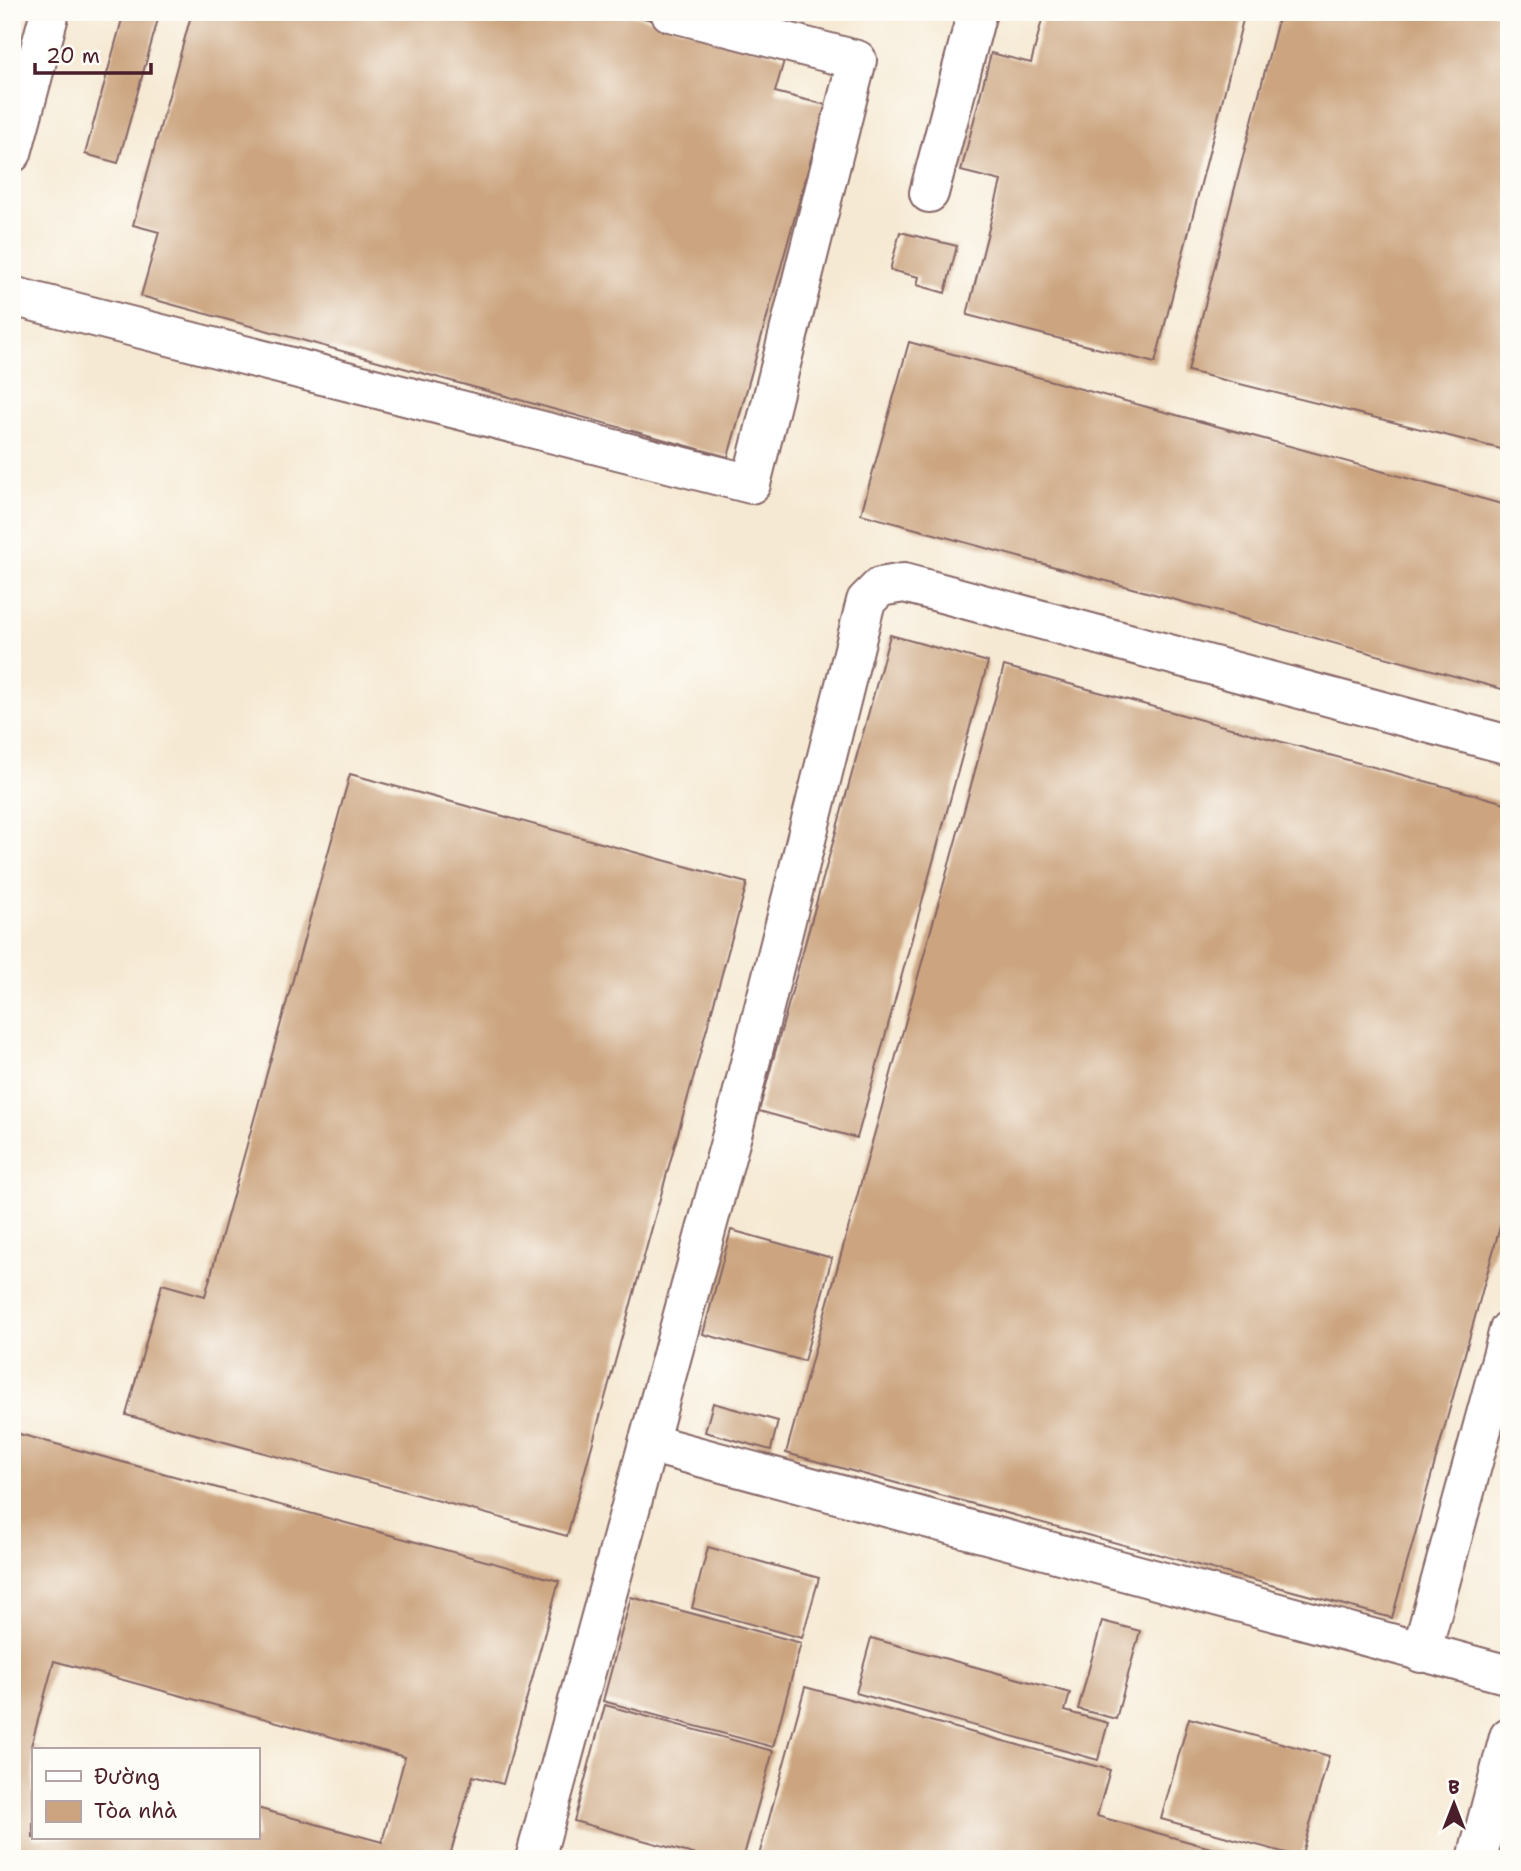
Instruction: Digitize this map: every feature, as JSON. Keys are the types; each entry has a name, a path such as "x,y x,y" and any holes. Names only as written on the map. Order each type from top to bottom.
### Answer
{"street":[{"path":"12,153 50,12"},
{"path":"12,296 751,484 857,60 670,12"},
{"path":"929,193 977,12"},
{"path":"535,1859 733,1131 866,601 880,587 904,583 1509,745"},
{"path":"1421,1653 1509,1330"},
{"path":"648,1443 1509,1675"},
{"path":"1477,1859 1509,1737"}],"building":[{"path":"124,12 160,12 118,163 85,154"},
{"path":"192,12 622,12 785,57 775,92 826,105 728,457 141,296 159,232 133,225"},
{"path":"1044,12 1245,12 1155,363 967,315 1001,181 961,171 991,53 1031,63"},
{"path":"1280,12 1509,12 1509,451 1188,371"},
{"path":"900,232 957,246 945,293 917,285 919,277 890,270"},
{"path":"909,342 1509,506 1509,691 861,514"},
{"path":"890,635 988,662 857,1138 759,1111"},
{"path":"1004,666 1509,804 1509,1194 1392,1618 786,1453"},
{"path":"350,774 747,883 567,1536 126,1415 162,1284 205,1296"},
{"path":"731,1230 832,1258 804,1361 703,1334"},
{"path":"713,1403 778,1421 771,1450 705,1432"},
{"path":"12,1432 559,1581 503,1784 473,1776 449,1859 12,1859"},
{"path":"708,1547 819,1578 802,1638 692,1608"},
{"path":"631,1597 801,1643 773,1747 603,1701"},
{"path":"1102,1621 1140,1631 1116,1719 1078,1709"},
{"path":"871,1638 1070,1693 1065,1711 1108,1723 1098,1760 856,1693"},
{"path":"805,1687 1110,1770 1097,1816 1250,1859 758,1859"},
{"path":"605,1705 773,1751 743,1859 711,1859 574,1821"},
{"path":"1189,1718 1329,1756 1301,1857 1161,1819"}]}
